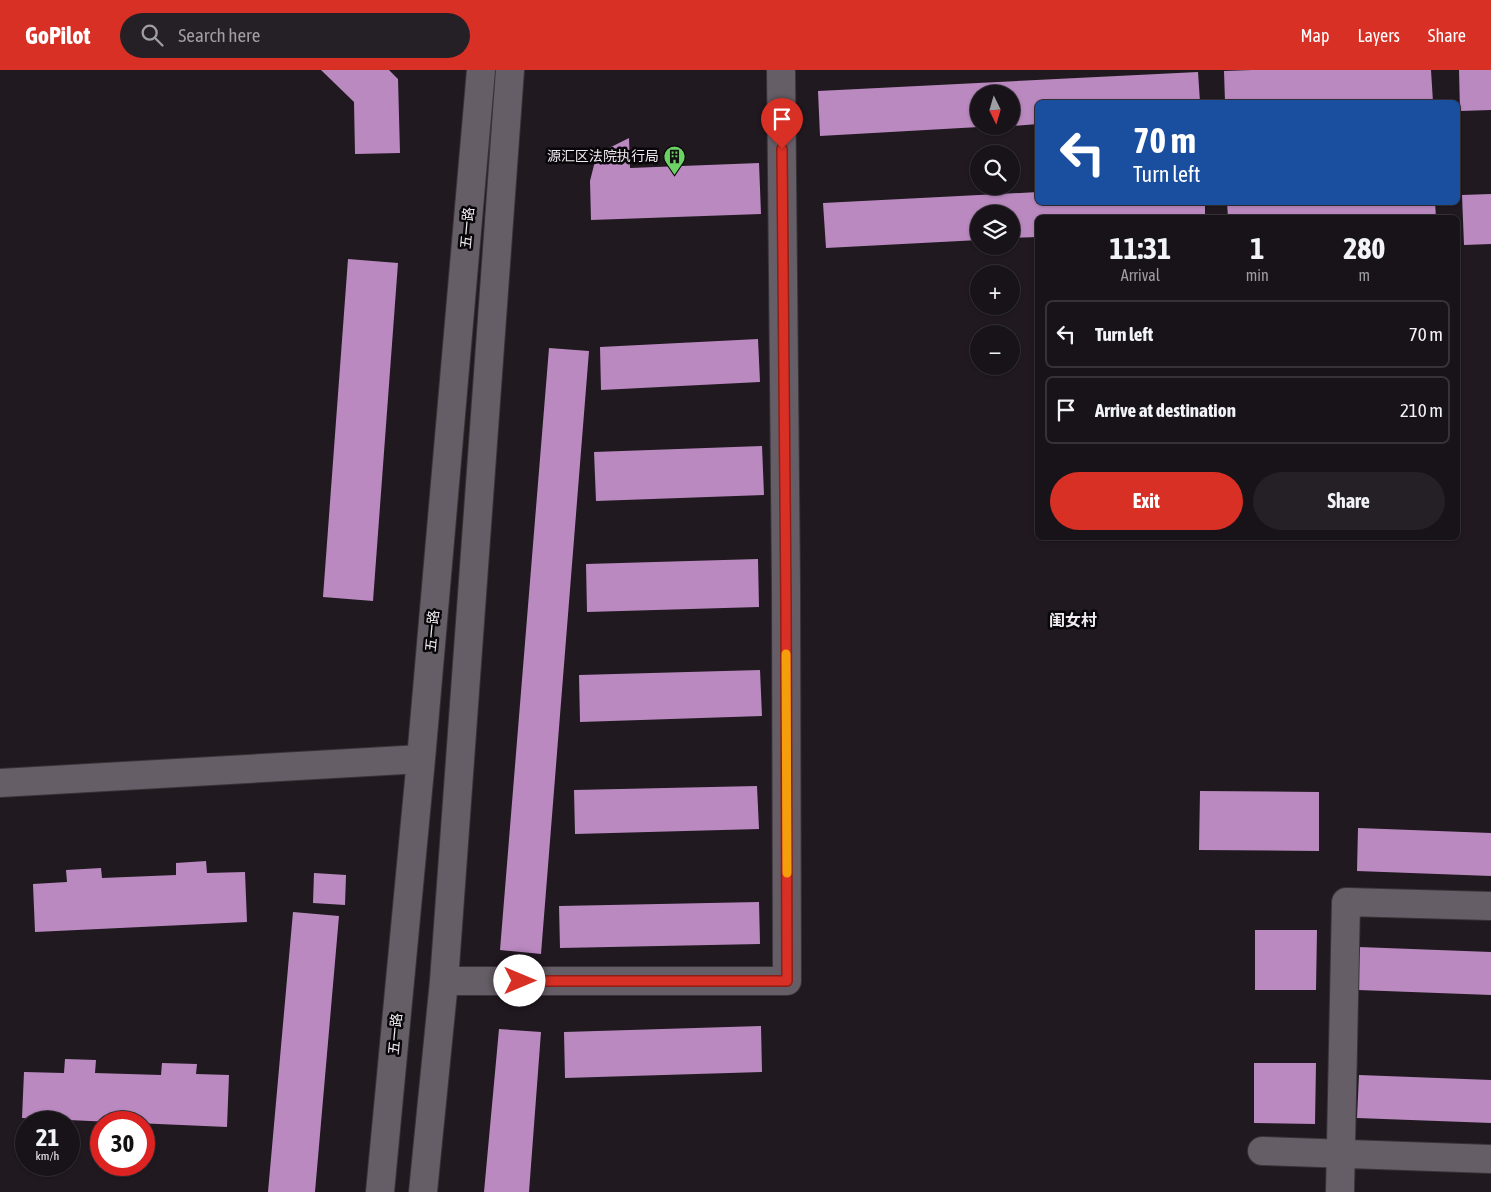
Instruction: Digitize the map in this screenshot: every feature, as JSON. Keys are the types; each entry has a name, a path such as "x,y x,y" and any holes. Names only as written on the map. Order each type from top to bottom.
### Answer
{"street":[{"name":"五一路","path":"380,1192 421,759 481,70"},
{"path":"423,1192 444,981 510,70"},
{"path":"444,981 787,981 786,565 781,70"},
{"path":"0,783 421,759"},
{"path":"1340,1192 1346,902 1491,906"},
{"path":"1262,1151 1491,1159"}],"building":[{"path":"321,70 389,70 398,79 400,153 355,154 354,102"},
{"path":"1431,70 1433,100 1225,100 1224,71"},
{"path":"1459,70 1491,70 1491,110 1460,111"},
{"path":"1198,72 1200,100 1035,100 1035,124 1020,125 1020,85 970,85 970,128 820,136 818,91"},
{"name":"源汇区法院执行局","path":"629,138 630,168 759,163 761,214 591,220 590,181 594,165 605,150"},
{"path":"1035,192 1035,205 1205,205 1205,215 1035,215 1035,237 1020,238 1020,205 970,205 970,240 826,248 823,203 979,195 1020,195 1020,193"},
{"path":"1491,194 1491,244 1464,245 1462,195"},
{"path":"1227,205 1435,205 1436,215 1228,215"},
{"path":"348,259 398,263 373,601 323,597"},
{"path":"758,339 760,382 601,390 600,347"},
{"path":"549,348 589,351 541,954 500,950"},
{"path":"762,446 764,495 596,501 594,452"},
{"path":"758,559 759,607 587,612 586,564"},
{"path":"760,670 762,716 580,722 579,675"},
{"path":"757,786 759,829 575,834 574,790"},
{"path":"1200,791 1319,792 1319,851 1199,850"},
{"path":"1358,828 1491,833 1491,876 1357,871"},
{"path":"206,861 207,873 245,872 247,922 35,932 33,884 67,882 66,870 101,868 102,878 176,875 176,863"},
{"path":"314,873 346,875 345,905 313,903"},
{"path":"759,902 760,944 560,948 559,906"},
{"path":"293,912 339,916 315,1192 268,1192"},
{"path":"1255,930 1317,930 1316,990 1255,990"},
{"path":"1359,947 1491,952 1491,995 1358,990"},
{"path":"761,1026 762,1072 565,1078 564,1032"},
{"path":"499,1029 541,1032 529,1192 484,1192"},
{"path":"65,1059 96,1060 95,1073 161,1075 162,1063 197,1064 196,1074 229,1075 227,1127 155,1124 155,1111 90,1111 90,1121 80,1121 80,1111 22,1111 24,1072 64,1073"},
{"path":"1254,1063 1316,1063 1315,1124 1254,1123"},
{"path":"1359,1075 1491,1080 1491,1123 1357,1118"}],"slow traffic":[{"path":"786,654 787,873"}],"place":[{"name":"源汇区法院执行局","path":"675,175"}],"district":[{"name":"闺女村","path":"1073,620"}],"route":[{"path":"520,981 787,981 782,149"}]}
